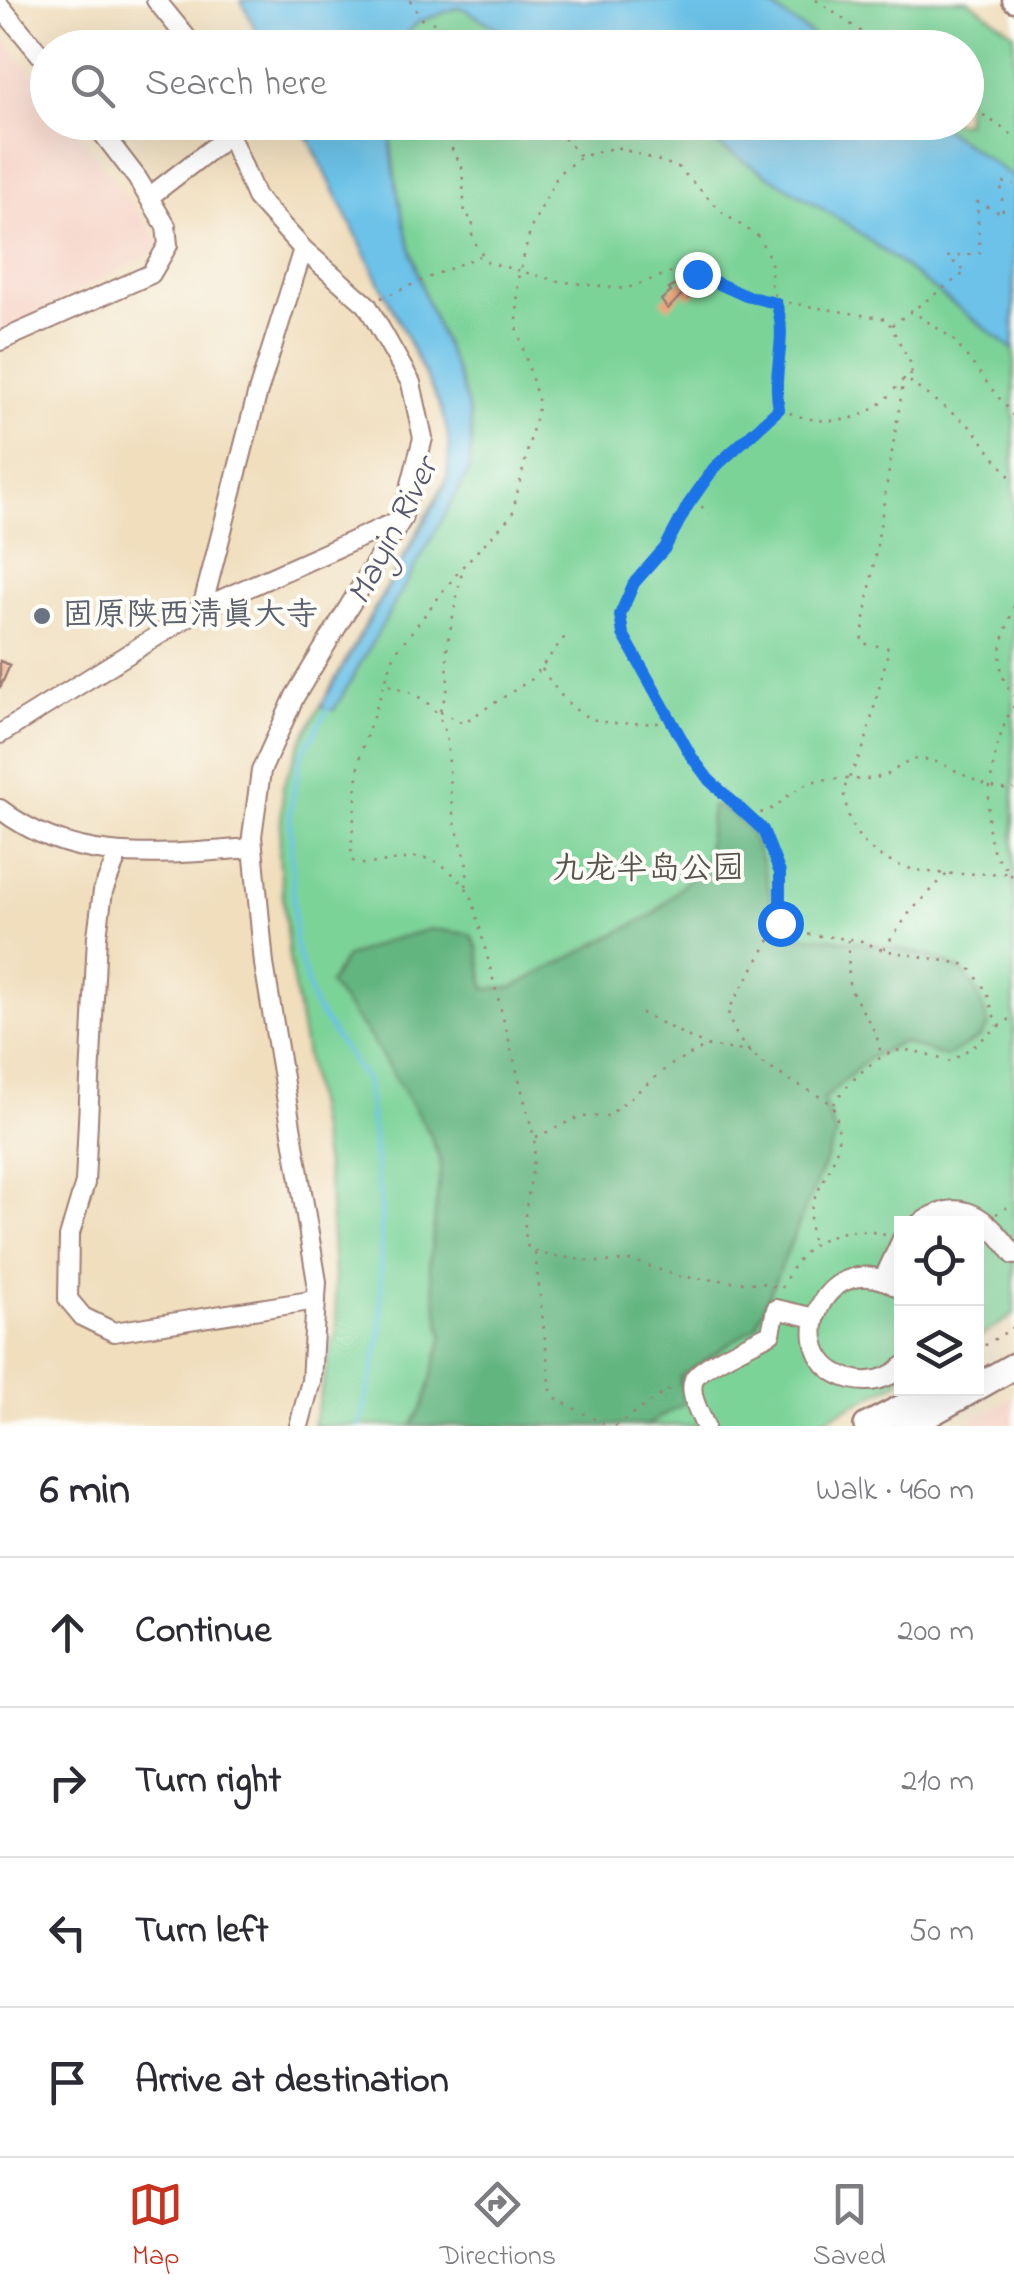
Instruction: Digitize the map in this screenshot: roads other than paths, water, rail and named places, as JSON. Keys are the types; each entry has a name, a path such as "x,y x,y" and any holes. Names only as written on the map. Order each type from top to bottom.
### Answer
{"highway":[{"path":"984,1369 1013,1364"},
{"path":"908,1426 1013,1364"},
{"path":"866,1426 924,1396"}],"street":[{"path":"156,0 180,30"},
{"path":"7,11 30,41"},
{"path":"0,341 151,274 168,245 166,226 107,140"},
{"path":"149,197 214,140"},
{"path":"231,140 256,197 302,249 367,305 411,384 423,438 402,518 295,696 261,770 253,848 264,964 317,1282 311,1381 299,1426"},
{"path":"202,608 257,395 302,249"},
{"path":"0,734 202,608 402,518"},
{"path":"0,809 29,832 118,854 253,848"},
{"path":"118,854 104,892 97,936 85,1183 69,1237 68,1299 84,1317 114,1332 316,1300"},
{"path":"936,1216 952,1208 971,1210 980,1216"},
{"path":"984,1219 1014,1255"},
{"path":"883,1280 894,1255"},
{"path":"894,1286 883,1280 857,1277 841,1282 828,1292 814,1318 819,1354 846,1378 882,1380 894,1372"},
{"path":"705,1426 694,1387 702,1370 771,1333 776,1309 814,1318"}],"water":[{"path":"241,0 762,0 805,30 501,30 460,7 418,22 411,30 256,30"},
{"path":"309,140 391,140 411,248 466,401 471,447 468,474 334,710 321,706 445,487 448,441 436,397"},
{"path":"710,140 960,140 1014,178 1014,350 849,225"}],"waterway":[{"name":"Mayin River","path":"329,707 300,758 290,812 295,942 314,1006 367,1082 381,1208 381,1334 360,1426"}],"place":[{"name":"固原陕西清真大寺","path":"42,616"}],"park label":[{"name":"九龙半岛公园","path":"648,870"}]}
